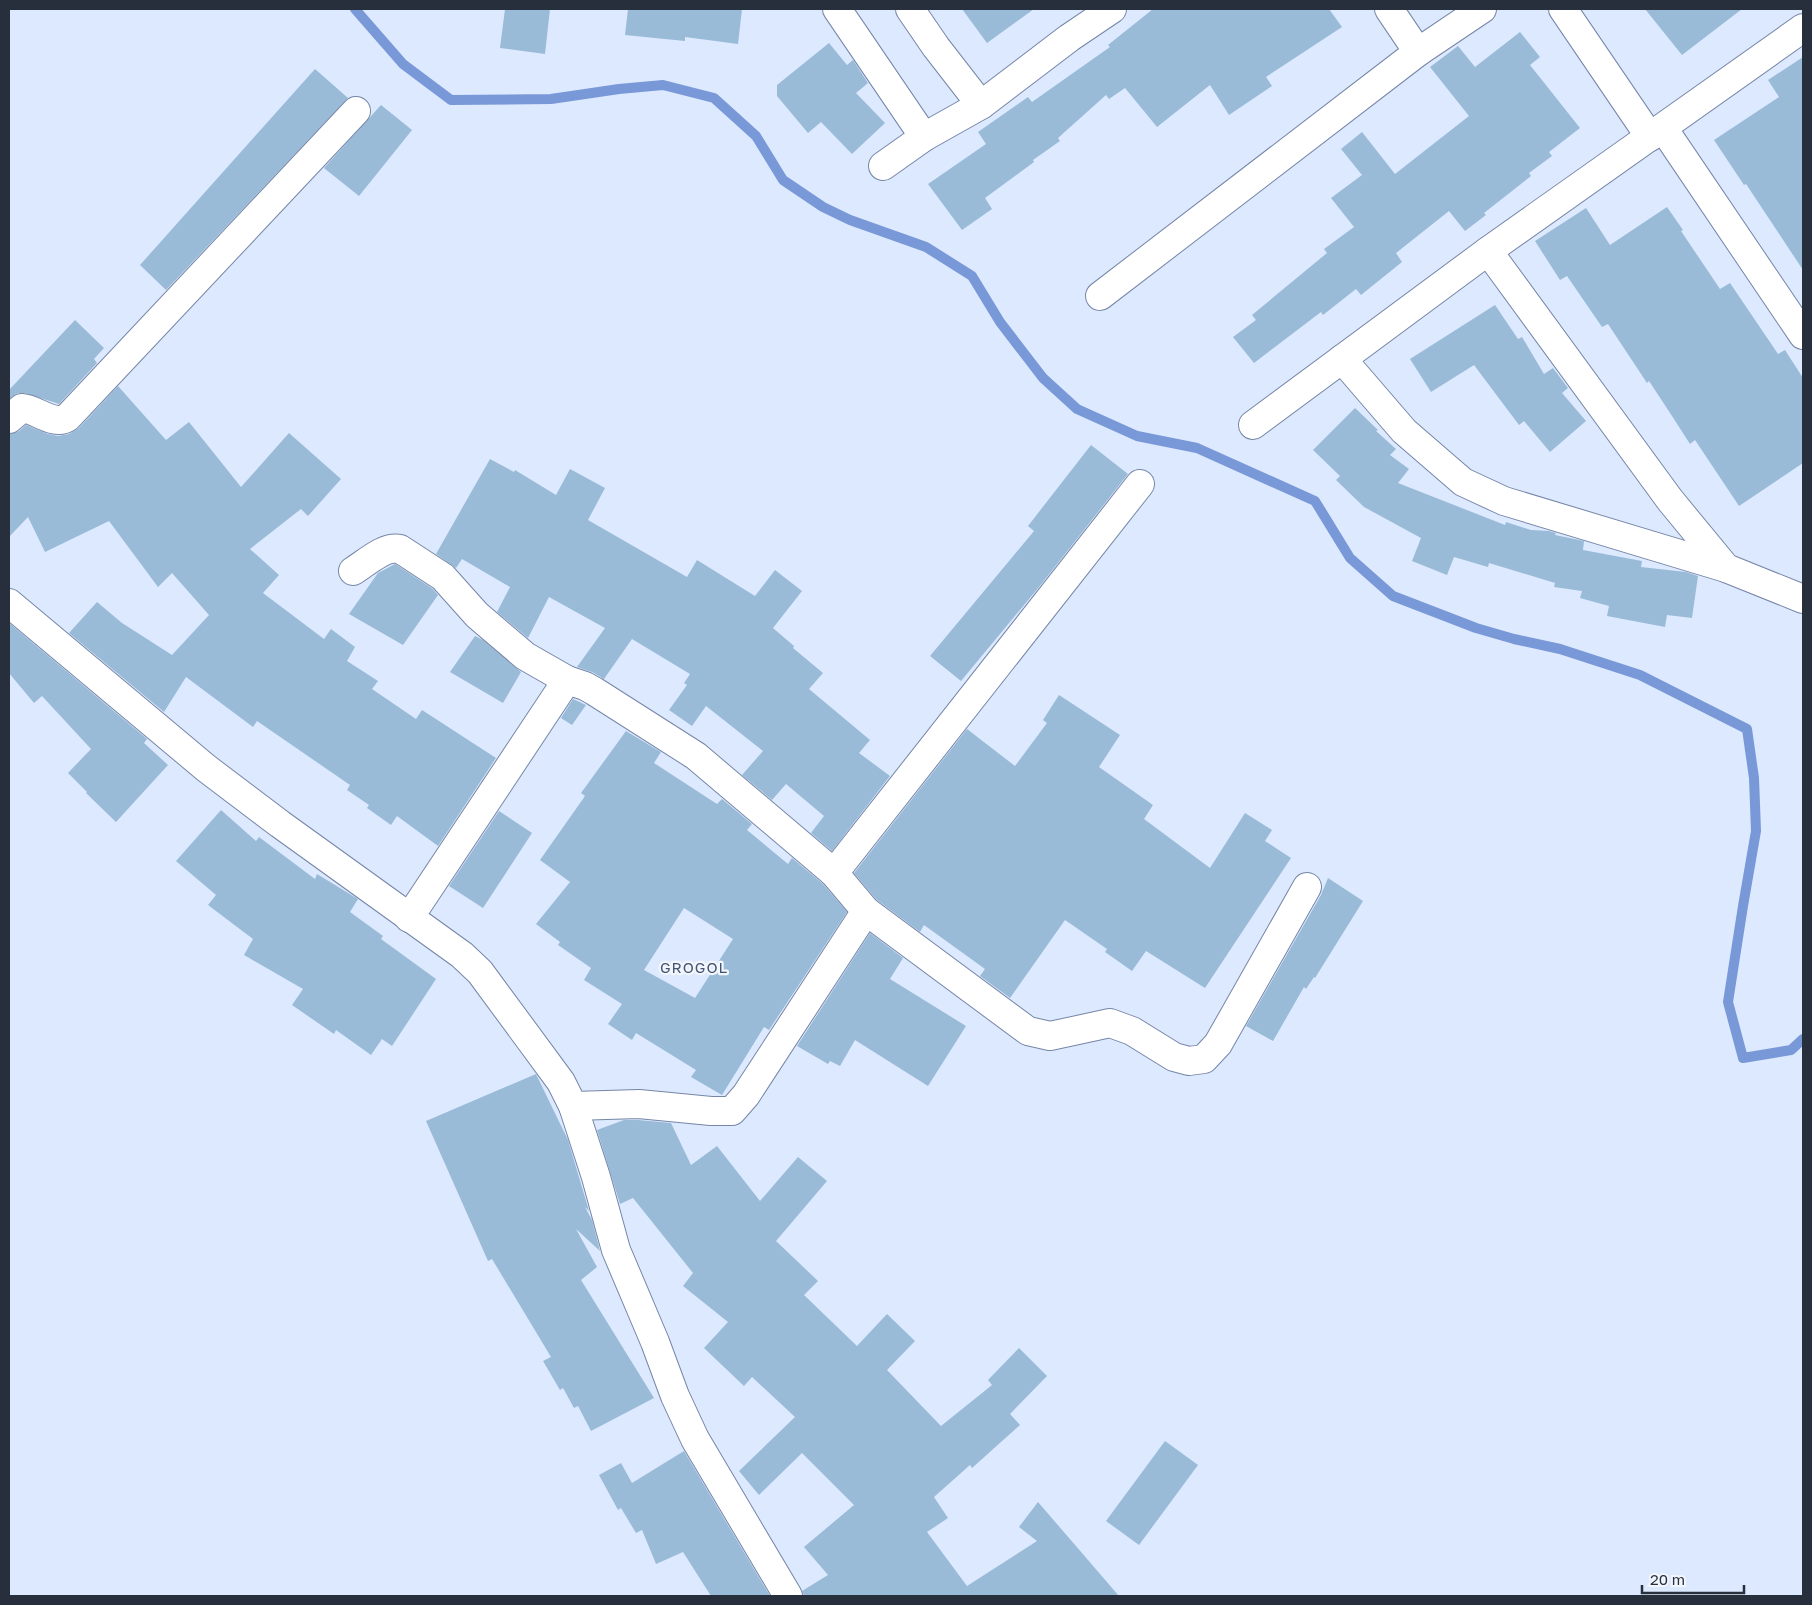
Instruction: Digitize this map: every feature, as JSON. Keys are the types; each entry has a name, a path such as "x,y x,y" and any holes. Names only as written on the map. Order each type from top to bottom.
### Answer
{"street":[{"path":"837,9 924,137"},
{"path":"910,9 936,47 981,105"},
{"path":"882,166 924,137 981,105 1069,38 1112,9"},
{"path":"1389,9 1418,52"},
{"path":"1100,296 1418,52 1482,9"},
{"path":"1563,9 1803,335"},
{"path":"1253,425 1488,251 1803,28"},
{"path":"9,419 22,408 28,408 56,421 63,421 68,417 356,111"},
{"path":"1488,251 1665,493 1726,568"},
{"path":"1342,359 1404,431 1463,482 1504,501 1726,568 1803,599"},
{"path":"834,873 1140,484"},
{"path":"353,571 382,552 394,548 400,549 443,577 477,615 525,656 567,680 594,691 696,756 834,873 866,910 1028,1031 1050,1036 1110,1023 1132,1031 1174,1057 1189,1061 1204,1059 1218,1044 1307,887"},
{"path":"9,602 206,768 462,955 480,972 562,1082 573,1106 596,1177 616,1250 655,1342 675,1396 696,1439 788,1596"},
{"path":"409,918 567,680"},
{"path":"573,1106 639,1104 711,1111 732,1111 746,1095 866,910"}],"building":[{"path":"505,9 550,9 545,54 500,48"},
{"path":"628,9 742,9 738,44 685,37 685,41 625,35"},
{"path":"962,9 1034,9 987,43"},
{"path":"1153,9 1329,9 1342,27 1266,77 1272,86 1229,115 1210,85 1157,127 1125,88 1109,99 1106,95 1058,138 1060,141 985,198 992,209 962,230 928,184 986,144 978,132 1028,97 1032,102 1110,47 1108,45"},
{"path":"1645,9 1742,9 1682,55"},
{"path":"1520,32 1540,57 1530,65 1580,128 1549,152 1552,156 1529,173 1531,176 1484,213 1486,215 1465,231 1449,211 1396,253 1402,262 1361,295 1356,289 1323,315 1321,312 1254,363 1233,337 1256,320 1252,315 1327,253 1324,249 1354,227 1331,198 1362,175 1341,149 1362,132 1395,174 1469,116 1430,67 1458,46 1475,67"},
{"path":"829,43 847,65 853,60 868,83 856,93 885,123 852,154 821,122 808,133 777,96 777,85"},
{"path":"1803,57 1803,270 1746,184 1744,185 1714,140 1779,97 1768,80"},
{"path":"315,69 348,98 166,290 140,265"},
{"path":"381,105 412,130 359,196 324,168"},
{"path":"1667,207 1720,289 1730,283 1778,354 1785,350 1803,378 1803,463 1739,506 1695,440 1690,444 1649,381 1647,383 1608,324 1602,327 1567,276 1560,280 1535,241 1586,208 1610,245"},
{"path":"1495,305 1518,339 1522,337 1544,374 1553,368 1568,388 1562,393 1586,421 1550,452 1524,421 1519,425 1474,365 1431,392 1410,359"},
{"path":"75,320 104,348 94,359 97,363 59,404 25,393 18,393 9,399 9,390"},
{"path":"118,386 166,440 189,422 241,487 289,433 341,479 308,516 301,509 250,549 279,575 263,593 324,639 331,629 355,647 347,661 378,681 372,689 416,719 422,710 496,758 438,846 397,816 391,825 367,808 369,805 347,790 350,785 257,721 253,727 186,677 164,712 69,633 97,602 122,623 172,655 209,615 172,573 158,587 109,521 45,552 28,517 9,537 9,434 19,431 26,425 48,434 58,436 69,434 79,428"},
{"path":"1355,408 1396,449 1390,455 1409,469 1398,483 1505,525 1506,522 1531,530 1549,531 1556,533 1555,535 1584,541 1583,550 1642,561 1641,567 1686,572 1698,576 1692,618 1667,615 1665,627 1607,616 1609,606 1580,598 1582,591 1554,587 1555,583 1489,563 1488,567 1454,557 1447,575 1412,561 1421,538 1364,507 1336,480 1340,476 1313,450"},
{"path":"1091,445 1128,474 1039,587 961,681 930,656 1034,531 1028,526"},
{"path":"490,459 514,472 515,470 556,495 570,469 605,488 588,520 687,577 697,560 755,596 775,570 802,591 773,628 823,673 809,689 870,740 859,753 890,776 832,851 811,833 824,816 786,784 772,800 742,775 763,751 706,706 692,726 669,710 687,685 684,683 690,674 632,639 604,679 592,672 577,667 605,628 549,597 528,638 497,612 510,587 462,559 456,568 436,554"},
{"path":"395,564 433,589 438,595 403,645 349,614 378,573"},
{"path":"9,623 147,739 144,743 168,765 116,822 68,773 91,749 42,696 34,703 9,673"},
{"path":"475,636 483,640 521,672 503,703 450,672"},
{"path":"1059,695 1120,735 1099,767 1153,805 1144,819 1210,868 1245,813 1272,830 1265,841 1291,858 1205,988 1146,951 1132,971 1105,952 1107,949 1065,920 1010,998 980,976 985,969 924,925 920,932 877,900 854,873 967,729 1015,766 1047,723 1043,720"},
{"path":"573,699 586,705 572,725 561,718"},
{"path":"626,731 661,752 654,763 717,804 722,799 752,824 747,830 788,864 792,858 823,884 847,912 769,1030 764,1027 722,1095 691,1077 696,1070 636,1033 632,1040 608,1024 622,1004 584,980 591,968 558,945 560,942 536,924 570,882 540,860 585,796 581,793","holes":["684,908 733,939 695,998 644,970"]},
{"path":"221,810 256,841 259,837 315,879 317,874 358,899 350,912 383,936 381,939 436,979 392,1046 382,1039 371,1055 336,1030 334,1034 292,1005 303,989 244,955 253,939 208,905 216,895 176,861"},
{"path":"499,811 532,833 483,908 449,886"},
{"path":"1328,878 1363,901 1315,978 1306,989 1304,987 1273,1041 1246,1026 1321,895"},
{"path":"870,933 903,958 890,979 966,1026 928,1086 855,1040 840,1066 830,1061 828,1064 797,1046"},
{"path":"536,1074 568,1140 589,1211 585,1207 592,1220 600,1251 576,1229 597,1267 581,1280 654,1398 591,1431 578,1406 574,1408 563,1388 560,1390 543,1361 551,1357 492,1259 488,1261 426,1121"},
{"path":"624,1120 671,1123 691,1165 717,1146 760,1201 798,1157 827,1181 776,1241 818,1281 804,1295 857,1346 887,1314 915,1341 887,1370 941,1426 992,1385 988,1380 1019,1348 1047,1376 1010,1414 1020,1425 972,1468 970,1465 934,1497 948,1518 927,1532 967,1586 1037,1541 1019,1527 1038,1502 1119,1596 804,1596 802,1591 828,1575 804,1547 854,1505 802,1453 759,1495 739,1471 795,1417 752,1377 744,1386 704,1348 728,1322 683,1286 693,1273 633,1198 620,1204 597,1130"},
{"path":"1165,1441 1198,1465 1139,1545 1106,1521"},
{"path":"684,1451 770,1596 711,1596 683,1552 656,1564 642,1530 636,1533 621,1508 618,1510 599,1475 621,1463 632,1483"}],"waterway":[{"path":"355,9 403,64 451,100 551,99 663,85 714,98 756,136 783,180 823,207 850,220 926,247 972,276 1000,322 1043,378 1077,409 1137,436 1197,448 1315,501 1350,558 1393,596 1476,628 1560,649 1640,675 1747,729 1754,778 1756,831 1728,1002 1743,1058 1791,1050 1803,1039"}],"district":[{"name":"GROGOL","path":"694,968"}]}
